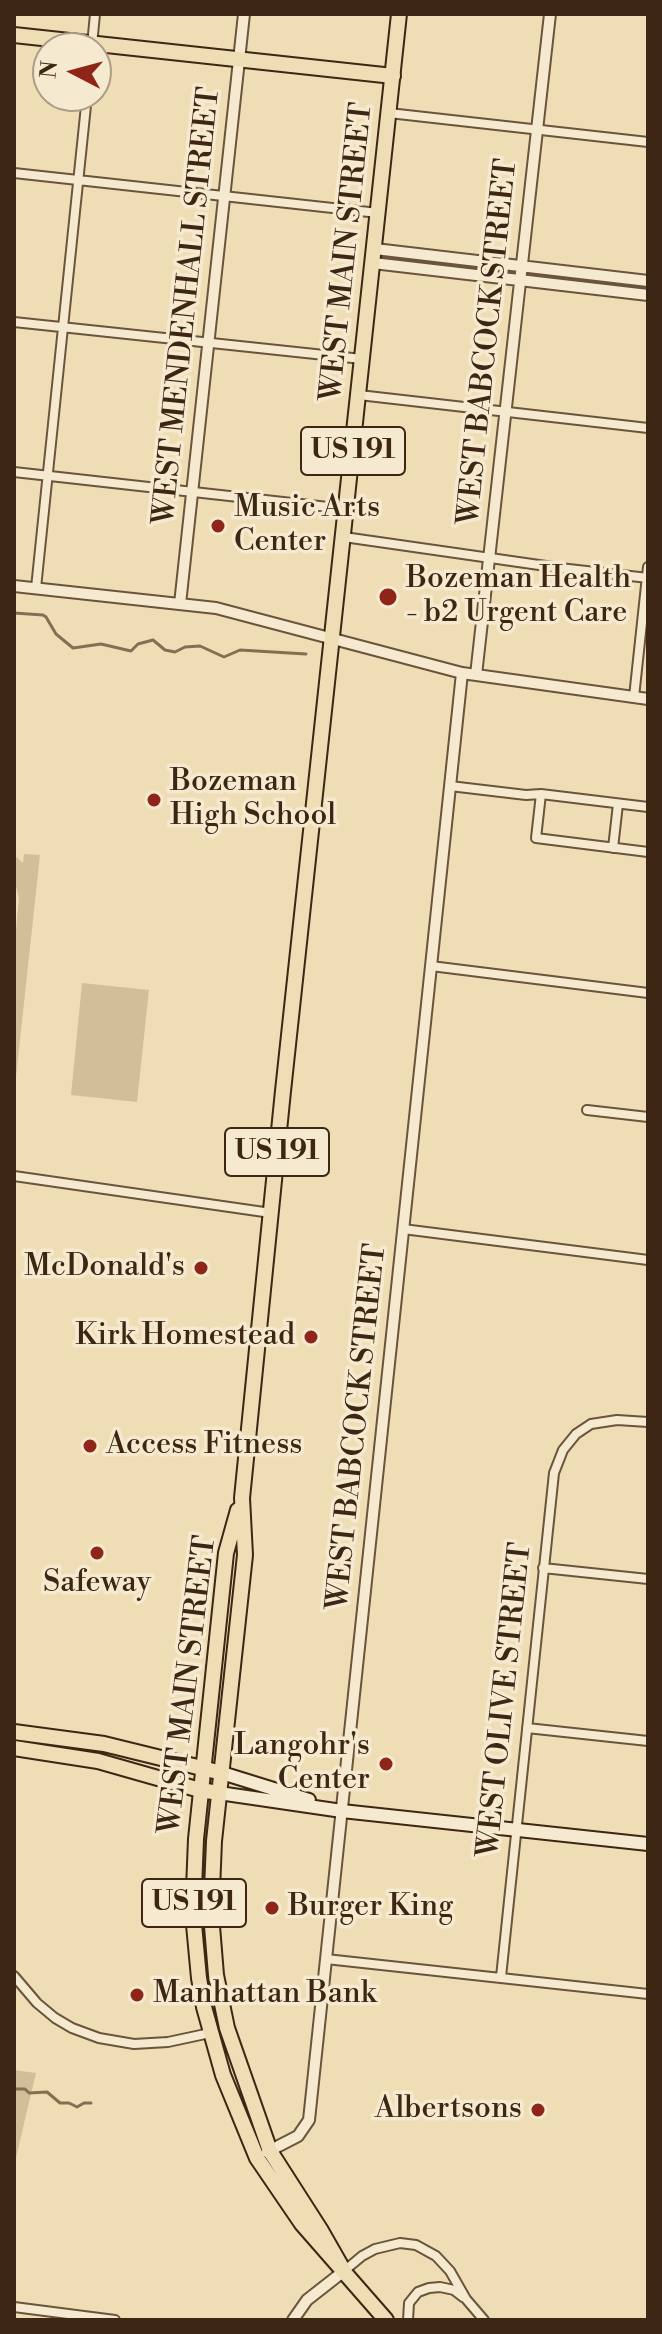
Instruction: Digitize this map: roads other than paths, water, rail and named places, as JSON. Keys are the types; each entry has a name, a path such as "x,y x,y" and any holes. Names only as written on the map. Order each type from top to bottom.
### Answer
{"main road":[{"name":"WEST MAIN STREET","path":"264,2154 227,2028 216,1975 211,1914 214,1841 245,1555 242,1498 399,14"},
{"path":"112,48 393,76"},
{"name":"WEST MAIN STREET","path":"242,1498 226,1553 200,1790 193,1914 199,1978 210,2033 223,2075 302,2224 386,2320"},
{"path":"14,1732 104,1744 222,1773 342,1811"},
{"path":"14,1748 98,1761 219,1793 342,1811 648,1844"}],"street":[{"name":"WEST MENDENHALL STREET","path":"180,604 244,14"},
{"name":"WEST BABCOCK STREET","path":"476,675 550,14"},
{"path":"36,588 85,112"},
{"path":"389,113 648,142"},
{"path":"14,173 379,213"},
{"path":"374,256 522,265 648,281"},
{"path":"374,256 520,280 648,295"},
{"path":"14,322 363,359"},
{"path":"359,395 648,428"},
{"path":"14,472 347,509"},
{"path":"344,537 647,578"},
{"path":"634,697 648,567"},
{"path":"14,586 242,613 462,673 648,699"},
{"name":"WEST BABCOCK STREET","path":"264,2154 298,2136 309,2120 462,673"},
{"path":"450,786 648,807"},
{"path":"541,794 536,838 648,852"},
{"path":"613,848 618,804"},
{"path":"431,966 648,993"},
{"path":"587,1110 648,1117"},
{"path":"14,1176 271,1213"},
{"path":"403,1229 648,1260"},
{"name":"WEST OLIVE STREET","path":"501,1977 554,1473 563,1450 576,1434 591,1424 617,1420 648,1422"},
{"path":"543,1568 648,1579"},
{"path":"527,1728 648,1741"},
{"path":"326,1959 648,1994"},
{"path":"14,1976 37,2003 55,2018 99,2038 134,2044 168,2042 210,2033"},
{"path":"293,2320 307,2300 362,2256 375,2249 400,2243 416,2245 436,2256 484,2320"},
{"path":"408,2320 409,2303 418,2292 429,2288 454,2290 466,2299"},
{"path":"14,2307 115,2320"}],"waterway":[{"path":"14,613 43,615 56,634 73,648 101,644 131,651 138,644 153,640 165,650 175,652 185,647 200,646 224,657 240,650 306,654"},
{"path":"14,2089 25,2089 29,2093 47,2092 60,2103 77,2107 91,2103"}],"place":[{"name":"Music Arts Center","path":"218,526"},
{"name":"Bozeman Health - b2 Urgent Care","path":"388,597"},
{"name":"Bozeman High School","path":"154,800"},
{"name":"McDonald's","path":"201,1268"},
{"name":"Kirk Homestead","path":"311,1337"},
{"name":"Access Fitness","path":"90,1446"},
{"name":"Safeway","path":"97,1553"},
{"name":"Langohr's Center","path":"386,1764"},
{"name":"Burger King","path":"272,1908"},
{"name":"Manhattan Bank","path":"137,1995"},
{"name":"Albertsons","path":"538,2110"}]}
